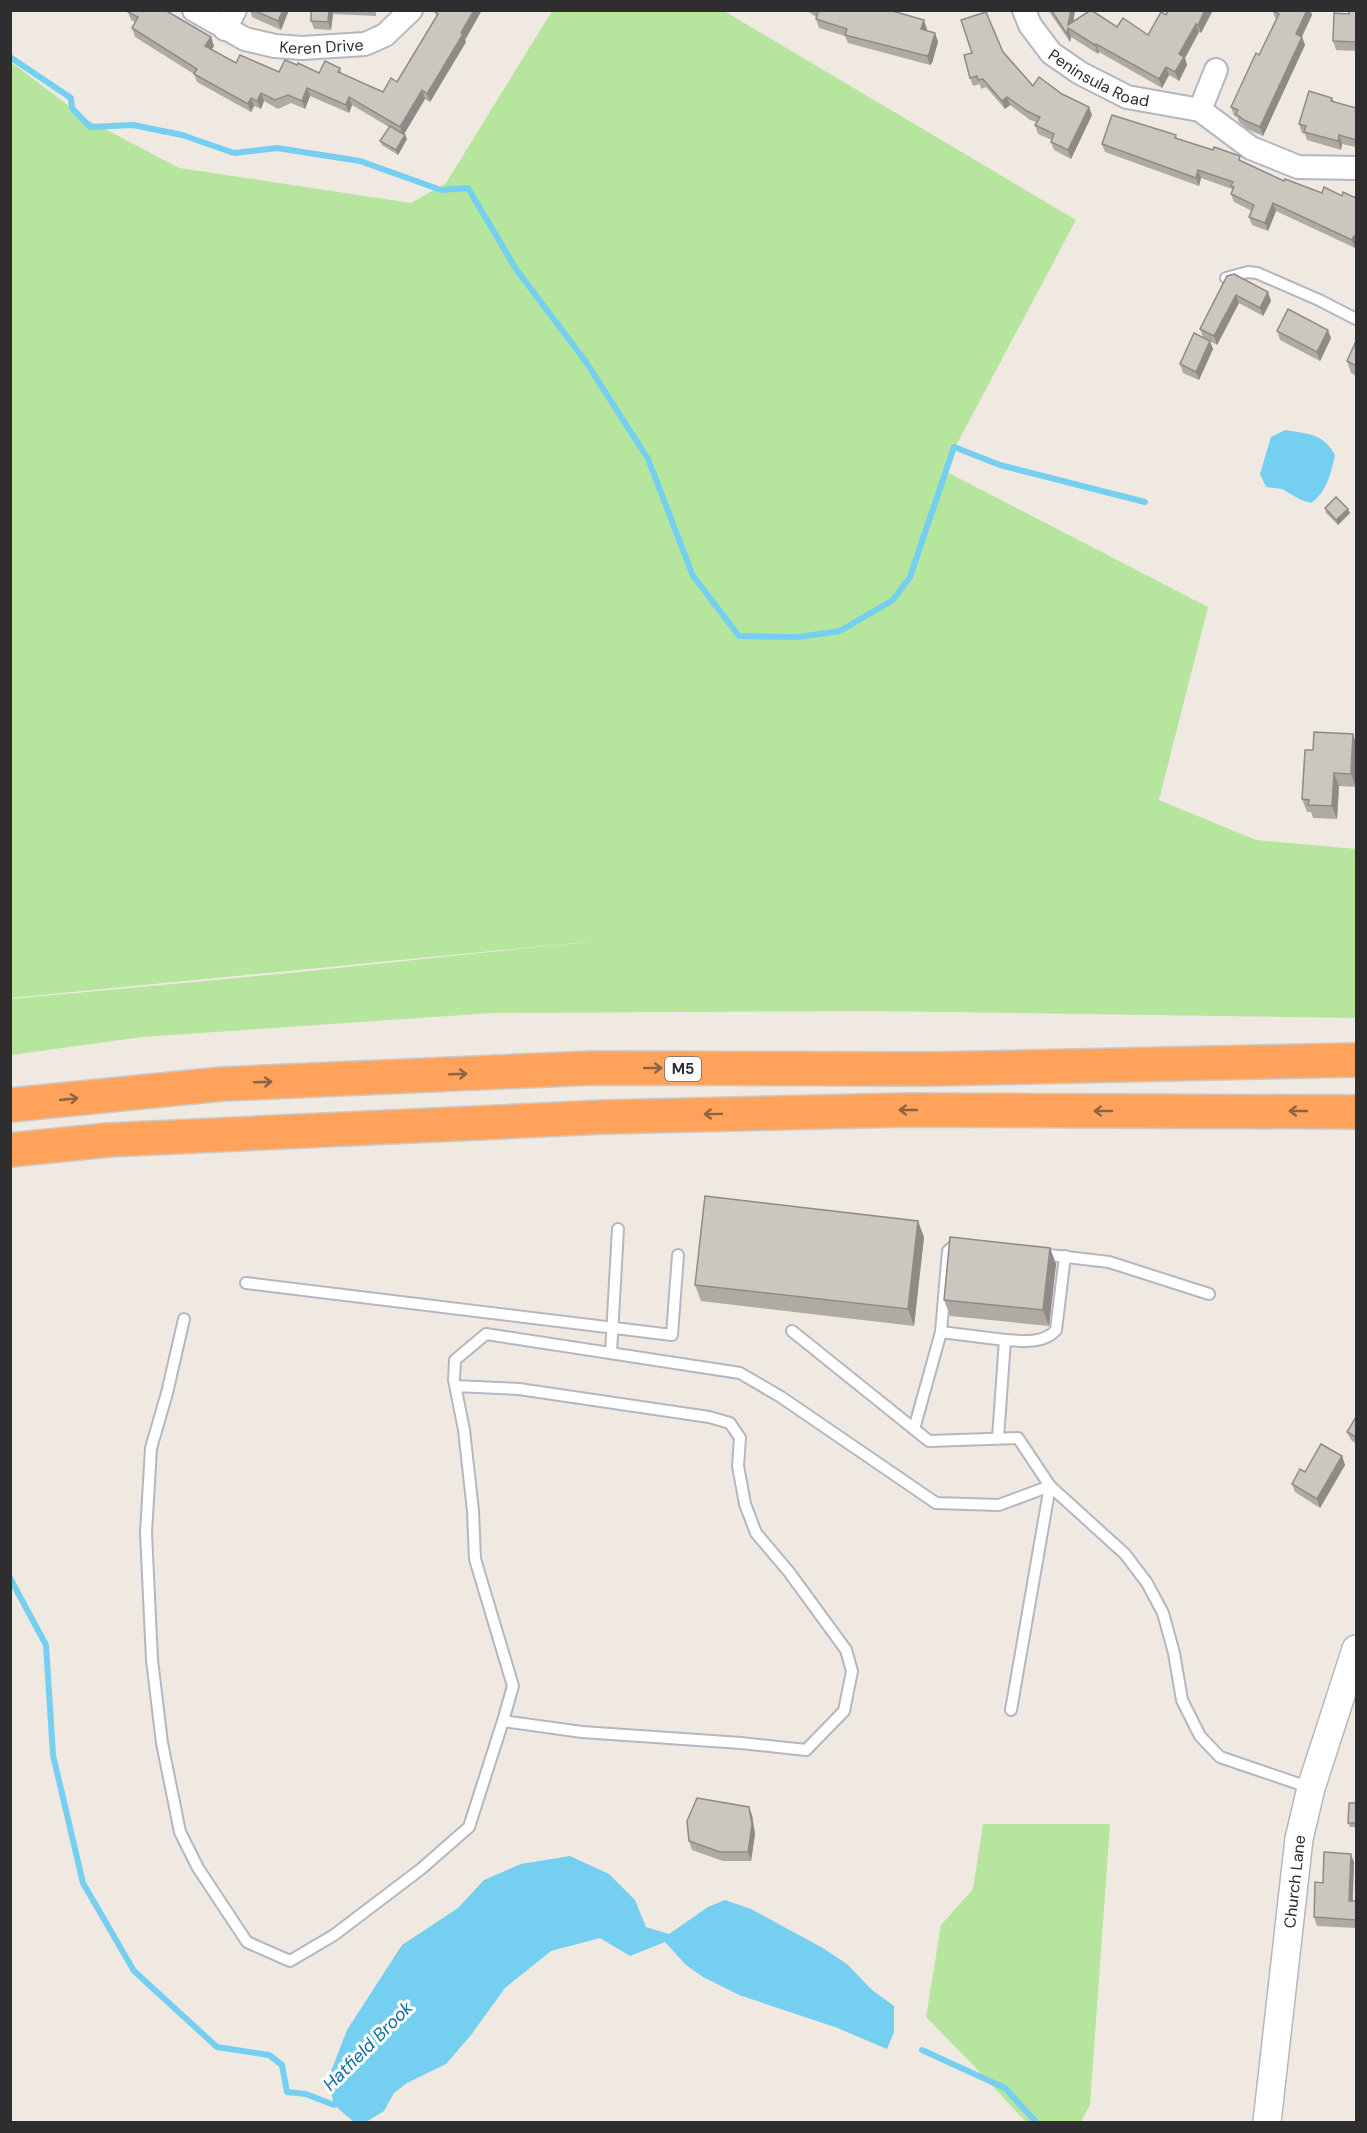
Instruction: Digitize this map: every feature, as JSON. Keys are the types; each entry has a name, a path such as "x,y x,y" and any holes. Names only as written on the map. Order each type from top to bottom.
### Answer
{"highway":[{"name":"M5","path":"10,1105 222,1084 592,1068 930,1069 1356,1060"},
{"path":"10,1150 108,1140 605,1117 907,1110 1356,1112"}],"street":[{"name":"Keren Drive","path":"194,10 230,20 246,39 275,46 302,48 365,44 385,35 411,10"},
{"name":"Peninsula Road","path":"1024,10 1030,26 1051,53 1080,73 1127,97 1177,108 1200,110"},
{"path":"1216,70 1200,110 1251,148 1298,167 1356,168"},
{"name":"Church Lane","path":"1267,2122 1299,1839 1311,1788 1356,1649"}],"lane":[{"path":"1226,278 1248,272 1257,273 1309,295 1356,319"},
{"path":"611,1353 618,1228"},
{"path":"914,1429 940,1332 948,1251 954,1246 972,1247"},
{"path":"1030,1253 1109,1262 1209,1293"},
{"path":"246,1283 672,1335 678,1255"},
{"path":"940,1332 1030,1341 1051,1336 1056,1330 1065,1256"},
{"path":"184,1319 168,1393 151,1448 146,1533 156,1703 162,1743 180,1832 198,1868 247,1941 290,1960 334,1935 420,1869 469,1827 503,1720 513,1686 475,1559 473,1511 464,1430 455,1386 455,1360 486,1334 740,1373 781,1397 936,1503 999,1505 1050,1486"},
{"path":"792,1331 929,1441 1018,1438 1050,1486 1125,1554 1148,1583 1163,1613 1174,1653 1182,1700 1200,1736 1220,1757 1311,1788"},
{"path":"998,1438 1005,1340"},
{"path":"455,1386 519,1389 709,1417 730,1423 740,1438 738,1466 745,1504 756,1533 789,1572 846,1650 852,1671 844,1711 806,1750 582,1732 503,1720"},
{"path":"1011,1710 1050,1486"}],"green space":[{"path":"552,11 724,11 1076,220 943,470 1208,607 1159,800 1256,840 1356,849 1356,1018 872,1011 492,1013 142,1037 11,1055 11,999 606,940 11,998 11,62 86,119 179,168 411,203 446,183"},
{"path":"983,1824 1110,1824 1090,2105 1081,2122 1026,2122 926,2017 941,1925 973,1889"}],"water":[{"path":"1285,430 1320,438 1335,455 1325,488 1311,503 1282,489 1266,487 1260,474 1271,437"},
{"path":"570,1856 609,1874 635,1900 646,1927 669,1934 708,1907 725,1900 751,1909 821,1947 847,1964 872,1990 894,2006 894,2032 887,2049 835,2027 739,1995 703,1977 686,1965 665,1942 630,1956 600,1938 551,1951 505,1988 471,2035 446,2064 407,2083 394,2093 384,2111 366,2122 354,2122 334,2105 328,2079 347,2030 402,1945 458,1908 484,1880 521,1864"}],"building":[{"path":"129,10 165,10 211,37 205,46 236,63 240,55 279,72 285,60 297,65 298,63 319,73 325,61 340,68 338,72 383,92 391,78 397,82 438,14 436,10 474,10 461,33 463,34 427,94 422,90 400,127 349,97 346,105 307,88 302,101 288,95 275,100 261,93 257,101 251,98 248,104 194,74 197,69 132,28 138,17 128,12"},
{"path":"253,10 283,10 278,21"},
{"path":"311,10 329,10 328,22 311,21"},
{"path":"816,10 889,10 924,20 921,29 935,33 929,54 927,56 845,35 847,29 816,19 818,12"},
{"path":"1051,10 1071,10 1068,25 1091,10 1117,27 1123,18 1148,35 1161,12 1166,15 1168,10 1205,10 1179,54 1184,57 1175,72 1166,67 1159,79 1068,28 1067,34"},
{"path":"1272,10 1307,10 1296,34 1302,37 1260,127 1244,120 1236,114 1238,110 1231,107 1256,53 1259,55 1279,14"},
{"path":"1349,10 1356,11 1356,42 1333,41 1334,13 1349,14"},
{"path":"986,12 1003,52 1033,86 1039,77 1062,94 1089,107 1068,150 1051,142 1054,134 1035,125 1040,117 1007,97 1002,101 983,79 978,80 977,76 970,78 964,55 972,53 961,20"},
{"path":"1309,91 1332,98 1331,101 1356,108 1356,140 1339,135 1338,141 1304,132 1306,126 1299,124"},
{"path":"1112,115 1176,135 1175,138 1240,156 1239,160 1284,181 1285,179 1322,193 1324,187 1342,196 1343,192 1356,198 1356,237 1354,236 1352,240 1273,203 1265,223 1249,217 1254,205 1231,194 1234,187 1231,186 1233,182 1198,170 1196,178 1102,144"},
{"path":"390,126 405,135 396,150 380,141"},
{"path":"1234,274 1268,292 1260,308 1236,295 1214,336 1200,329 1227,276"},
{"path":"1288,309 1328,330 1317,352 1277,331"},
{"path":"1194,333 1210,341 1196,372 1180,364"},
{"path":"1356,341 1356,366 1347,361"},
{"path":"1336,497 1348,509 1336,520 1325,508"},
{"path":"1314,732 1353,734 1351,774 1334,773 1332,806 1308,805 1309,800 1302,799 1305,750 1313,750"},
{"path":"705,1196 918,1221 908,1309 695,1285"},
{"path":"950,1237 1050,1248 1043,1310 944,1300"},
{"path":"1356,1417 1356,1437 1347,1432"},
{"path":"1321,1444 1342,1456 1317,1499 1292,1484 1300,1469 1305,1472"},
{"path":"697,1798 749,1807 752,1825 748,1852 720,1852 689,1841 687,1821"},
{"path":"1349,1803 1356,1803 1356,1823 1348,1823"},
{"path":"1324,1852 1351,1854 1349,1901 1356,1901 1356,1920 1314,1917 1315,1882 1323,1883"}],"waterway":[{"path":"10,57 71,98 72,108 90,127 133,125 182,135 234,153 277,148 360,161 441,190 468,188 516,269 586,362 648,459 693,576 739,636 798,637 840,631 893,600 910,577 954,447 1000,465 1145,502"},
{"name":"Hatfield Brook","path":"10,1578 46,1645 53,1755 83,1883 134,1971 217,2047 269,2055 282,2065 287,2092 306,2094 334,2105 339,2099"},
{"path":"922,2050 1005,2088 1036,2122"}]}
